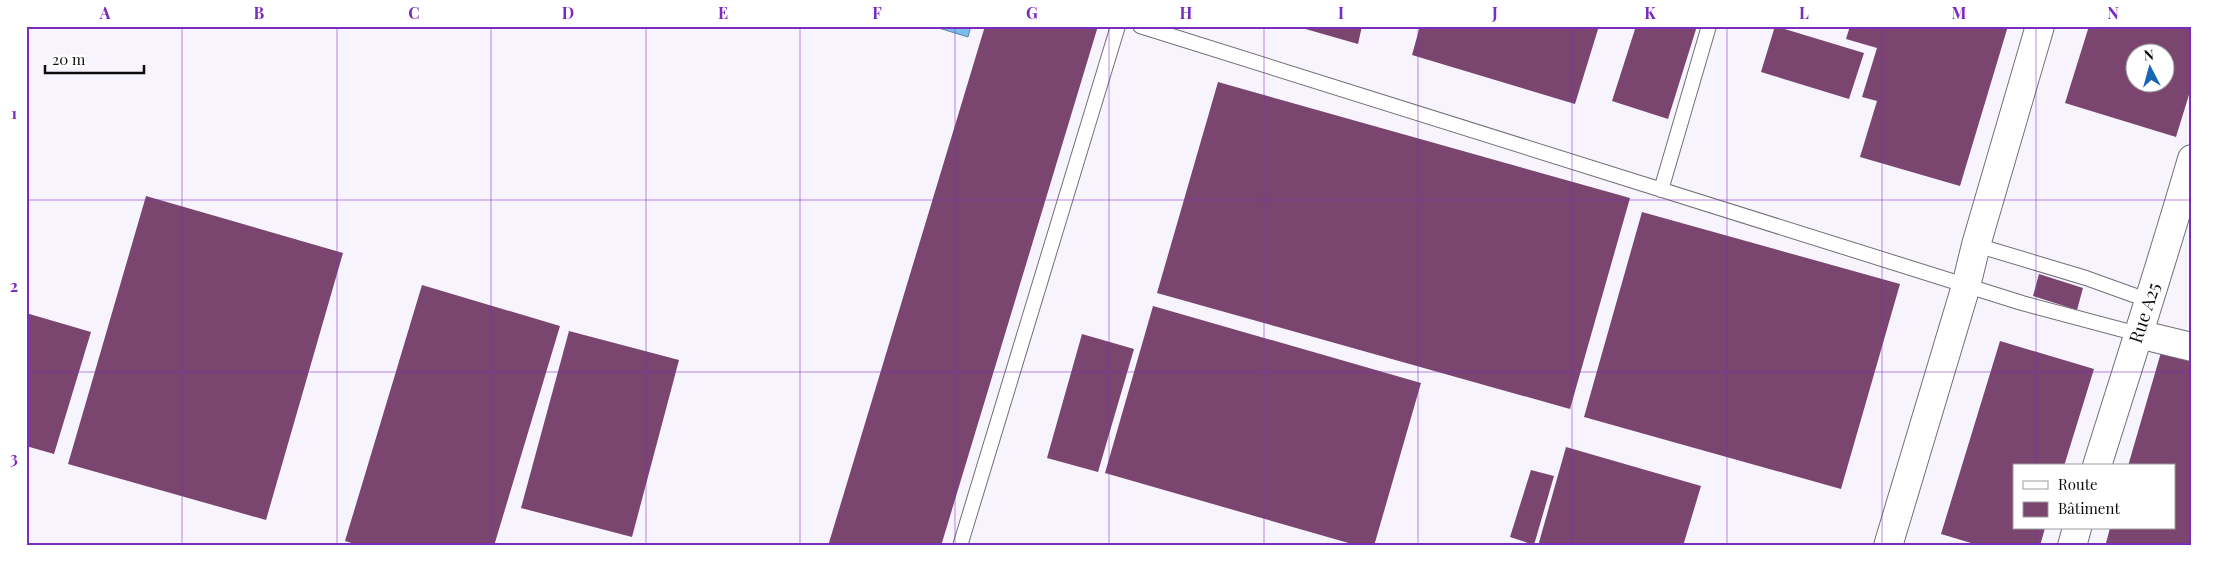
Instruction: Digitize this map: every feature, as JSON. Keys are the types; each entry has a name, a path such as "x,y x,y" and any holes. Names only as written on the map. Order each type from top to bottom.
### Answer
{"street":[{"path":"1888,546 1966,286 1976,245 2040,26"},
{"name":"Rue A25","path":"2098,464 2150,301 2192,159"},
{"path":"2138,334 2192,346"},
{"path":"2072,546 2076,530"}],"lane":[{"path":"960,546 1118,26"},
{"path":"1140,26 1966,286 2138,334"},
{"path":"1661,190 1709,26"},
{"path":"1976,245 2086,278 2150,301"}],"water":[{"path":"932,26 971,26 968,37"}],"building":[{"path":"985,26 1098,26 941,546 828,546"},
{"path":"1295,26 1362,26 1358,44"},
{"path":"1420,26 1599,26 1575,104 1412,55"},
{"path":"1636,26 1697,26 1668,119 1612,101"},
{"path":"1775,26 1864,53 1849,99 1761,72"},
{"path":"1850,26 2008,26 1960,186 1860,157 1877,101 1862,97 1877,48 1846,39"},
{"path":"2089,26 2192,26 2192,85 2176,137 2065,103"},
{"path":"1218,82 1630,198 1570,409 1157,293"},
{"path":"146,196 343,253 266,520 68,464"},
{"path":"1642,212 1900,284 1841,489 1584,417"},
{"path":"2039,274 2083,288 2077,310 2033,296"},
{"path":"422,285 560,326 494,546 361,546 345,541"},
{"path":"1153,306 1421,383 1374,546 1359,546 1105,473"},
{"path":"26,313 91,332 54,454 26,446"},
{"path":"569,331 679,360 632,537 521,508"},
{"path":"1082,334 1134,349 1098,472 1047,458"},
{"path":"2000,341 2094,369 2065,464 2013,464 2013,530 2044,530 2040,546 1981,546 1941,534"},
{"path":"2162,349 2192,357 2192,546 2116,546 2106,543 2109,530 2176,530 2176,464 2129,464"},
{"path":"1566,447 1701,486 1683,546 1538,546"},
{"path":"1531,470 1554,476 1534,545 1510,537"}]}
